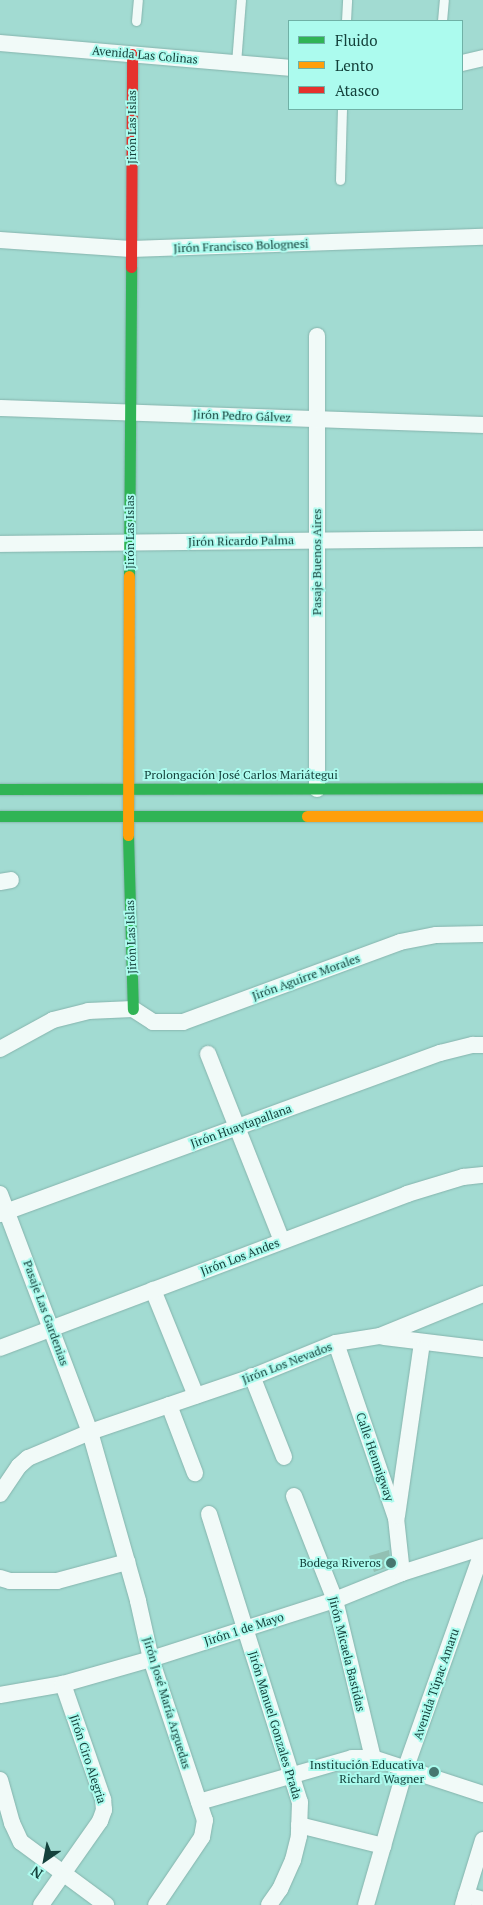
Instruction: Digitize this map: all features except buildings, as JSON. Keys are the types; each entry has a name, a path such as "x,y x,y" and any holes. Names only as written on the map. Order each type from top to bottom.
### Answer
{"street":[{"name":"Avenida Las Colinas","path":"0,43 288,68"},
{"name":"Jirón Las Islas","path":"132,54 128,816 133,1010"},
{"path":"463,63 483,58"},
{"name":"Jirón Francisco Bolognesi","path":"0,240 131,249 483,237"},
{"name":"Pasaje Buenos Aires","path":"317,336 317,789"},
{"name":"Jirón Pedro Gálvez","path":"0,408 483,425"},
{"name":"Jirón Ricardo Palma","path":"0,544 483,539"},
{"name":"Prolongación José Carlos Mariátegui","path":"0,789 483,788"},
{"path":"0,816 483,816"},
{"name":"Jirón Aguirre Morales","path":"133,1010 153,1022 183,1022 400,942 436,935 483,934"},
{"path":"0,1049 53,1020 88,1011 133,1010"},
{"name":"Jirón Huaytapallana","path":"4,1212 440,1053 473,1045 483,1046"},
{"path":"208,1054 282,1241"},
{"name":"Jirón Los Andes","path":"0,1348 407,1194 463,1177 483,1175"},
{"name":"Pasaje Las Gardenias","path":"0,1194 4,1212 52,1328 90,1432"},
{"path":"153,1290 196,1396"},
{"name":"Jirón Los Nevados","path":"0,1494 19,1466 28,1458 90,1432 252,1376 336,1343 380,1336 483,1294"},
{"path":"380,1336 483,1349"},
{"name":"Calle Henmigway","path":"336,1343 396,1518 402,1573"},
{"path":"396,1518 421,1350"},
{"path":"252,1376 284,1457"},
{"path":"169,1405 195,1473"},
{"name":"Jirón José María Arguedas","path":"90,1432 138,1601 151,1659 205,1820 202,1837 156,1905"},
{"name":"Jirón Micaela Bastidas","path":"294,1496 335,1600 373,1758"},
{"name":"Jirón Manuel Gonzales Prada","path":"209,1514 300,1802 299,1825 293,1860 280,1889 269,1905"},
{"name":"Jirón 1 de Mayo","path":"0,1695 63,1684 151,1659 335,1600 402,1573 483,1548"},
{"name":"Avenida Túpac Amaru","path":"366,1905 405,1770 483,1548"},
{"path":"0,1578 10,1582 57,1581 127,1562"},
{"name":"Jirón Ciro Alegria","path":"41,1905 100,1821 104,1810 103,1800 63,1684"},
{"path":"199,1802 352,1758 373,1758 483,1794"},
{"path":"0,1780 4,1807 21,1842 106,1905"},
{"path":"299,1825 383,1846"},
{"path":"483,1840 465,1900 483,1900"}],"lane":[{"path":"136,21 138,0"},
{"path":"236,63 241,0"},
{"path":"346,20 347,0"},
{"path":"442,20 444,0"},
{"path":"340,180 342,110"}],"traffic: fast":[{"path":"129,576 131,267"},
{"path":"0,789 483,788"},
{"path":"0,816 307,816"},
{"path":"128,835 133,1009"}],"traffic: slow":[{"path":"128,835 129,576"},
{"path":"307,816 483,816"}],"traffic: jam":[{"path":"131,267 132,54"}],"place":[{"name":"Bodega Riveros","path":"391,1563"},
{"name":"Institución Educativa Richard Wagner","path":"434,1772"}]}
